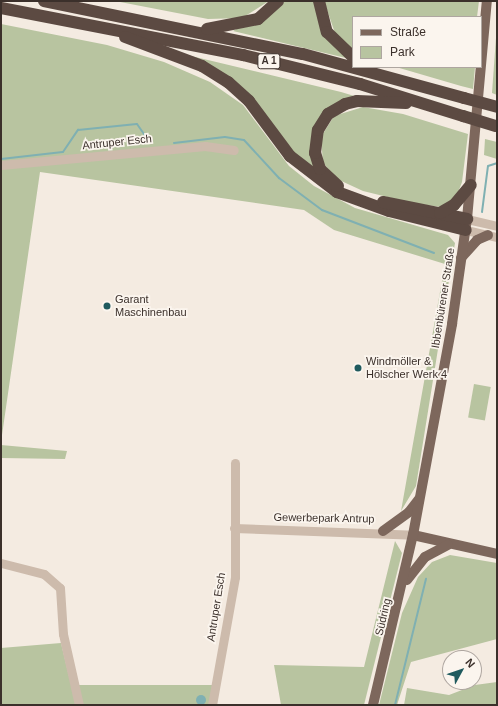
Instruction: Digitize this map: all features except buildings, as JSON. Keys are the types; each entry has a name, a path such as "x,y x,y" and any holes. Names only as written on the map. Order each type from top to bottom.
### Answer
{"highway":[{"name":"A 1","path":"44,1 193,29 497,107"},
{"path":"193,29 228,27 258,18 278,1"},
{"path":"319,1 327,32 352,56"},
{"name":"A 1","path":"1,8 111,28 292,67 425,104 496,126"},
{"path":"111,28 202,66 228,82 249,101 290,156 337,192 383,210 466,224"},
{"path":"373,68 414,85"},
{"path":"425,104 345,104 322,121 315,152 325,175 348,191 440,213 466,224"},
{"path":"440,213 454,205 471,185"}],"main road":[{"name":"Ibbenbürener Straße","path":"482,58 487,1"},
{"name":"Ibbenbürener Straße","path":"413,535 421,497 466,224 471,185 481,68"},
{"path":"461,258 477,240 492,236"},
{"path":"383,531 409,512 421,497"},
{"path":"413,535 497,554"},
{"name":"Südring","path":"373,705 402,587 413,535"},
{"path":"402,587 425,557 448,544"}],"street":[{"name":"Antruper Esch","path":"1,165 205,146 234,150"},
{"path":"466,224 497,226"},
{"path":"466,224 492,236"},
{"name":"Antruper Esch","path":"212,705 235,577 235,463"},
{"name":"Gewerbepark Antrup","path":"234,528 383,531 413,535"},
{"path":"1,563 44,574 60,588 63,634 79,705"}],"green space":[{"path":"115,1 269,1 242,18 208,19"},
{"path":"283,1 316,1 346,58 233,31"},
{"path":"324,1 479,1 477,16 352,16 352,51 336,36"},
{"path":"1,24 107,45 164,62 210,82 243,105 289,166 314,186 355,208 448,235 455,243 416,486 401,511 445,264 334,230 304,210 40,172 1,442"},
{"path":"497,24 497,95 492,93"},
{"path":"187,55 361,98 327,113 317,168 299,162 260,109"},
{"path":"399,68 475,68 473,89"},
{"path":"363,107 403,114 468,134 462,182 456,198 441,207 412,203 363,191 337,179 323,163 321,137 334,116"},
{"path":"485,139 497,142 497,159 484,155"},
{"path":"474,384 491,387 485,420 468,417"},
{"path":"1,445 67,451 65,459 1,458"},
{"path":"395,541 402,553 364,705 281,705 274,665 364,667"},
{"path":"450,555 497,563 497,639 456,650 442,650 442,654 411,662 397,705 379,705 402,613 418,577 432,562"},
{"path":"61,643 76,705 1,705 1,648"},
{"path":"497,682 497,705 404,705 407,688 449,695 462,690 482,690 482,684"},
{"path":"78,685 213,685 213,705 78,705"}],"water":[{"path":"199,695 203,695 206,700 203,705 199,705 196,702 196,698"}],"waterway":[{"path":"1,159 63,152 78,130 137,124 149,141"},
{"path":"174,143 225,137 244,140 279,178 322,210 434,253"},
{"path":"482,212 488,166 497,163"},
{"path":"395,705 426,579"}],"place":[{"name":"Garant Maschinenbau","path":"107,306"},
{"name":"Windmöller & Hölscher Werk 4","path":"358,368"}]}
